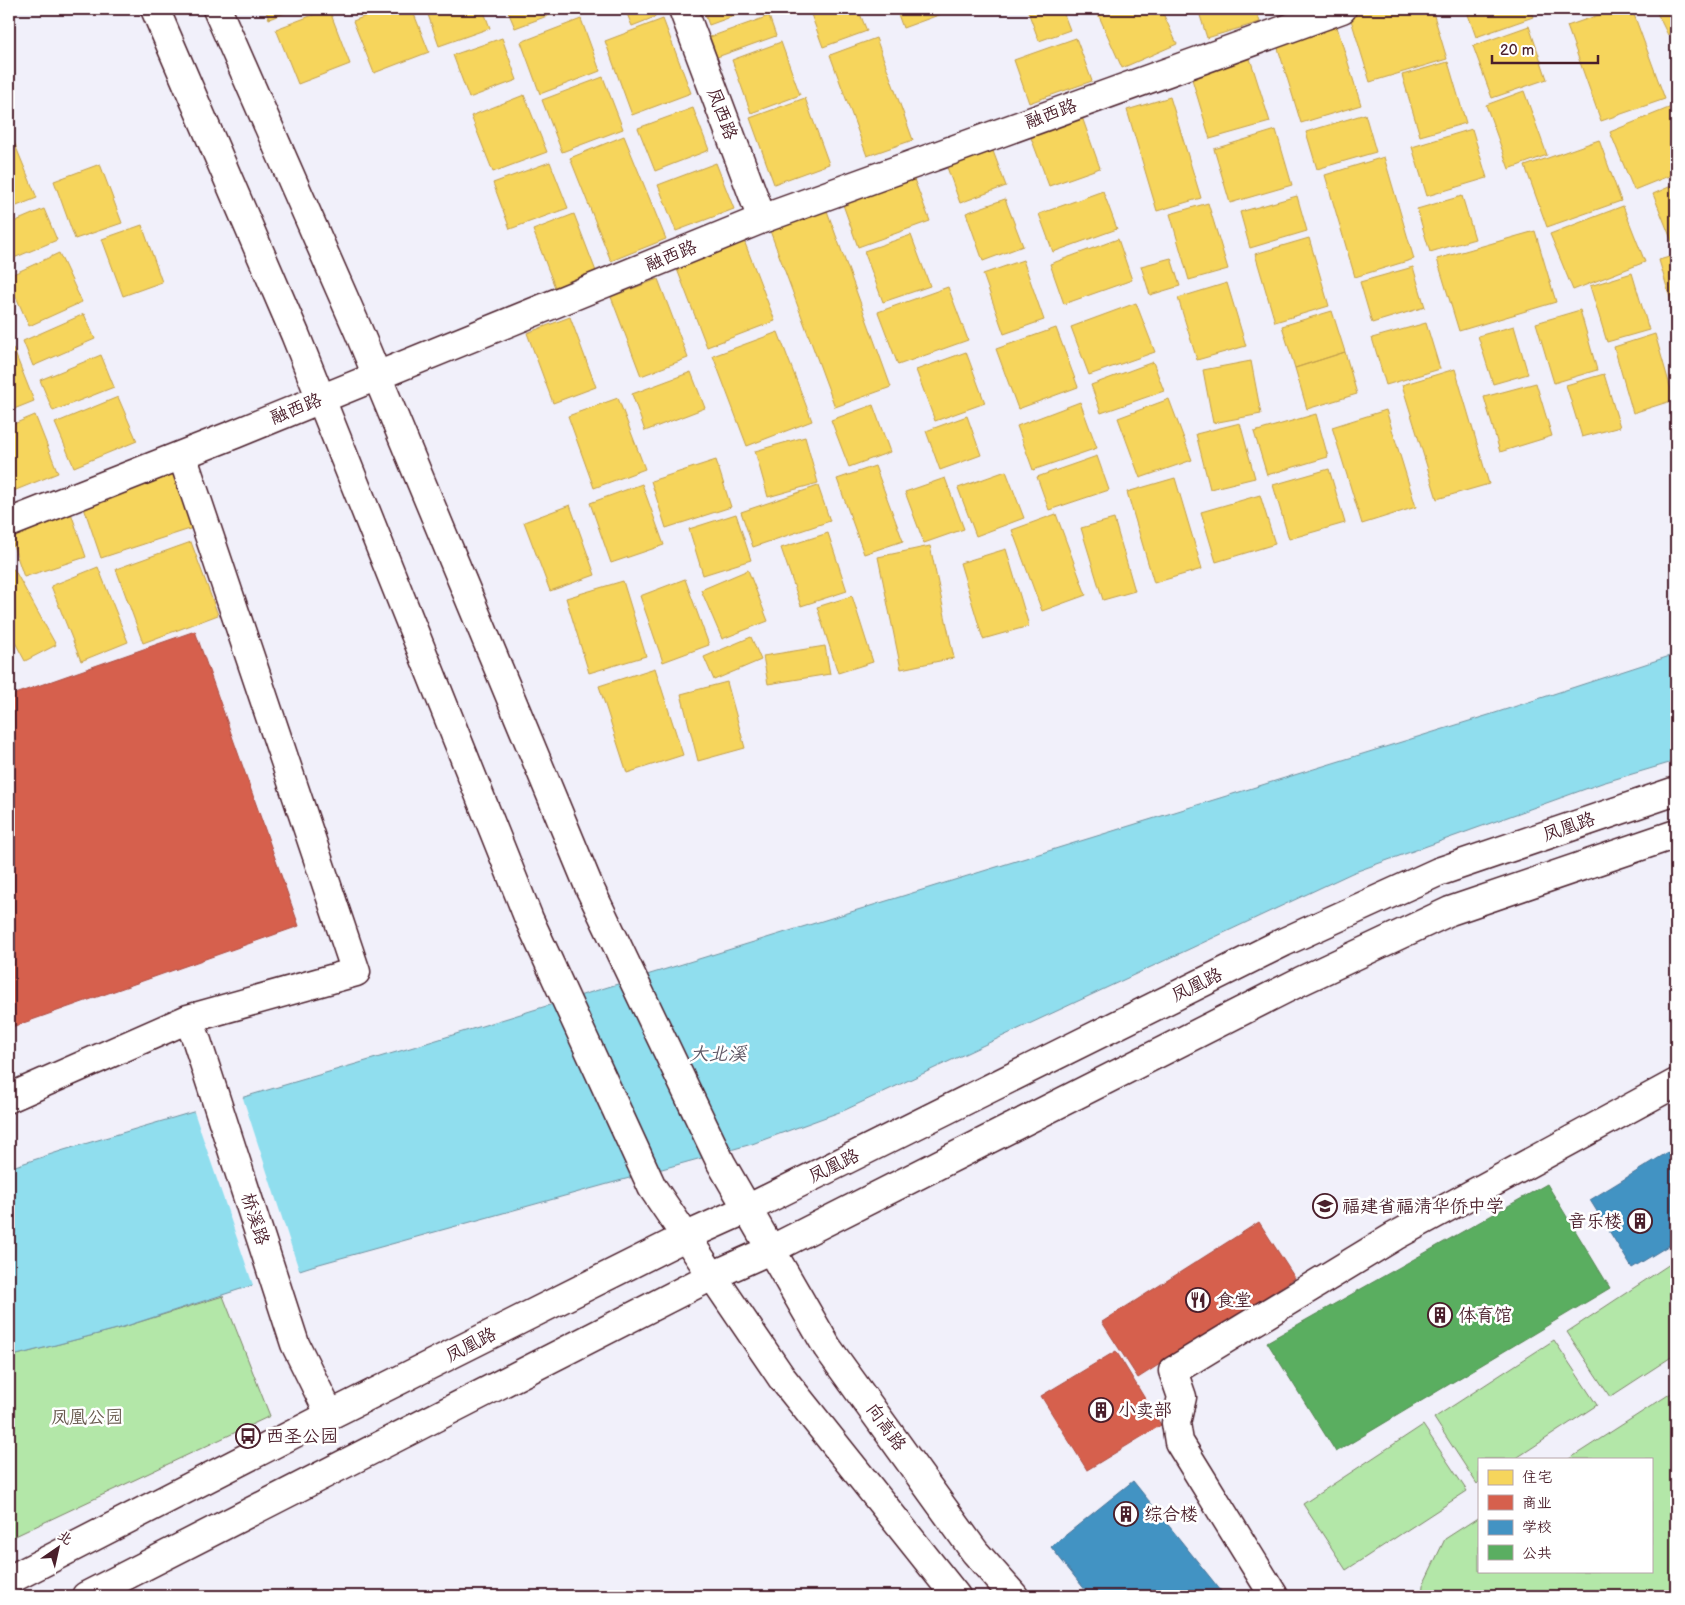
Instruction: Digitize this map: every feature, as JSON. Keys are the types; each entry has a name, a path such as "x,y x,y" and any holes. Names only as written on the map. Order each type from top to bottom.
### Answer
{"street":[{"path":"155,9 269,272 529,919 652,1187 782,1378 956,1596"},
{"name":"向高路","path":"217,9 377,376 590,889 721,1163 827,1347 976,1552 1014,1596"},
{"name":"凤西路","path":"683,9 762,219"},
{"name":"融西路","path":"9,523 182,455 762,219 1342,9"},
{"path":"9,1098 192,1028 356,972 182,455"},
{"name":"凤凰路","path":"9,1580 330,1415 687,1236 1284,942 1438,872 1676,791"},
{"path":"86,1596 712,1276 770,1250 1301,981 1450,911 1676,834"},
{"name":"桥溪路","path":"192,1028 295,1344 330,1415"},
{"path":"1274,1596 1179,1442 1176,1423 1182,1397 1173,1371 1395,1236 1676,1083"}],"green space":[{"path":"1676,1260 1676,1354 1610,1397 1567,1332"},
{"name":"凤凰公园","path":"223,1296 270,1416 9,1539 9,1357 117,1329"},
{"path":"1554,1340 1597,1405 1517,1458 1478,1458 1477,1484 1434,1418"},
{"path":"1676,1390 1676,1596 1422,1596 1423,1585 1445,1539 1478,1518 1478,1572 1652,1572 1652,1458 1571,1458"},
{"path":"1423,1425 1467,1491 1346,1570 1303,1504"}],"water":[{"name":"大北溪","path":"1676,654 1676,761 1602,783 1352,873 845,1110 752,1144 312,1266 117,1329 9,1357 9,1168 417,1046 1492,714"}],"pier":[{"path":"242,1095 300,1273 254,1288 193,1109"}],"building: 住宅":[{"path":"265,9 296,9 269,19"},
{"path":"329,9 350,64 298,84 276,29"},
{"path":"384,9 412,9 429,52 374,73 353,21"},
{"path":"426,9 483,9 490,28 439,46"},
{"path":"507,9 566,9 515,28"},
{"path":"625,9 652,9 655,17 632,26"},
{"path":"703,9 753,9 709,25"},
{"path":"809,9 858,9 867,31 823,47"},
{"path":"896,9 955,9 903,28"},
{"path":"1027,9 1062,9 1070,30 1039,41"},
{"path":"1111,9 1161,9 1177,44 1122,68 1098,14"},
{"path":"1198,9 1256,9 1260,22 1207,38"},
{"path":"1432,9 1447,59 1370,82 1348,10"},
{"path":"1466,9 1530,9 1533,17 1476,37"},
{"path":"1616,9 1632,9 1665,99 1601,121 1567,26"},
{"path":"1655,9 1676,9 1676,31 1668,35"},
{"path":"769,16 776,36 717,57 710,37"},
{"path":"581,19 600,71 540,94 521,42"},
{"path":"663,19 691,93 632,115 605,41"},
{"path":"1529,26 1547,79 1492,98 1473,46"},
{"path":"1337,27 1361,105 1301,123 1277,45"},
{"path":"502,38 517,80 469,98 453,55"},
{"path":"876,38 913,140 867,156 830,55"},
{"path":"1076,38 1092,81 1029,103 1014,60"},
{"path":"781,42 800,95 751,113 732,60"},
{"path":"1248,52 1270,122 1210,139 1189,69"},
{"path":"1448,62 1466,123 1420,136 1402,75"},
{"path":"603,77 623,129 562,152 542,100"},
{"path":"1524,91 1547,155 1509,169 1486,105"},
{"path":"524,95 547,152 493,172 471,116"},
{"path":"1170,97 1201,198 1157,211 1127,110"},
{"path":"805,98 829,164 774,184 750,118"},
{"path":"1676,105 1676,173 1634,190 1610,132"},
{"path":"693,108 709,150 655,171 638,128"},
{"path":"1365,114 1376,152 1317,169 1306,132"},
{"path":"1082,117 1100,168 1049,186 1030,135"},
{"path":"1472,129 1487,178 1427,196 1412,147"},
{"path":"1276,130 1292,185 1230,203 1214,149"},
{"path":"624,136 666,239 611,261 570,158"},
{"path":"13,140 37,198 9,209 9,141"},
{"path":"1599,140 1621,201 1547,227 1525,166"},
{"path":"990,143 1006,186 960,203 944,159"},
{"path":"1384,157 1414,259 1355,277 1325,175"},
{"path":"550,162 568,208 510,229 493,183"},
{"path":"716,163 734,209 676,231 658,185"},
{"path":"100,164 122,223 75,239 54,181"},
{"path":"912,174 930,221 858,247 841,199"},
{"path":"1676,184 1676,249 1675,249 1653,194"},
{"path":"1103,191 1117,229 1053,252 1039,214"},
{"path":"1297,196 1307,231 1250,248 1240,212"},
{"path":"1462,196 1475,239 1430,252 1417,209"},
{"path":"1005,199 1023,246 983,261 966,213"},
{"path":"1208,203 1228,269 1189,280 1170,214"},
{"path":"1623,206 1645,262 1573,290 1550,234"},
{"path":"826,208 891,387 835,407 769,228"},
{"path":"44,209 57,240 9,260 9,224"},
{"path":"574,214 597,274 556,290 533,230"},
{"path":"142,225 162,282 123,296 102,239"},
{"path":"1535,231 1556,302 1459,331 1437,259"},
{"path":"911,235 930,286 883,302 864,251"},
{"path":"743,238 775,321 707,347 675,264"},
{"path":"1309,238 1329,306 1275,322 1255,254"},
{"path":"1118,239 1132,280 1064,304 1050,264"},
{"path":"59,253 82,302 29,326 9,281 9,276"},
{"path":"1676,255 1676,314 1675,315 1659,260"},
{"path":"1171,258 1180,286 1150,295 1141,266"},
{"path":"1023,260 1044,320 1004,334 983,274"},
{"path":"1413,267 1425,307 1372,323 1360,282"},
{"path":"1632,273 1649,330 1607,342 1590,286"},
{"path":"658,279 688,358 641,376 611,297"},
{"path":"1227,283 1246,346 1197,360 1178,298"},
{"path":"948,287 968,340 898,365 878,312"},
{"path":"1136,303 1155,352 1089,375 1071,327"},
{"path":"1580,310 1597,370 1554,383 1536,323"},
{"path":"1332,311 1345,352 1295,368 1282,326"},
{"path":"84,314 95,339 33,366 23,341"},
{"path":"570,317 596,387 553,403 527,333"},
{"path":"1426,323 1440,369 1386,385 1372,338"},
{"path":"1676,324 1676,346 1670,325"},
{"path":"1514,326 1528,374 1493,384 1478,336"},
{"path":"1056,328 1078,387 1018,409 996,349"},
{"path":"778,332 812,421 747,446 713,356"},
{"path":"1655,334 1674,400 1633,413 1614,347"},
{"path":"13,348 34,401 9,411 9,350"},
{"path":"966,352 985,403 935,421 916,370"},
{"path":"1345,352 1357,394 1307,409 1295,368"},
{"path":"101,355 114,387 53,411 40,380"},
{"path":"1251,361 1261,414 1213,423 1203,370"},
{"path":"1153,362 1164,391 1101,413 1091,385"},
{"path":"1455,369 1489,484 1437,499 1402,385"},
{"path":"691,372 705,408 645,431 632,394"},
{"path":"1604,374 1620,427 1582,437 1566,385"},
{"path":"1536,383 1552,436 1500,452 1484,397"},
{"path":"118,397 137,441 74,467 55,423"},
{"path":"618,398 645,469 594,488 568,416"},
{"path":"1169,399 1192,460 1140,478 1118,418"},
{"path":"1080,402 1097,448 1033,470 1017,426"},
{"path":"873,405 890,452 849,467 831,420"},
{"path":"1386,410 1416,507 1362,524 1332,427"},
{"path":"1316,414 1328,457 1267,475 1254,432"},
{"path":"35,415 58,473 11,492 9,487 9,426"},
{"path":"967,416 981,455 940,470 926,431"},
{"path":"1240,423 1255,478 1210,489 1196,434"},
{"path":"805,437 818,483 768,497 755,451"},
{"path":"1097,456 1109,490 1049,510 1037,477"},
{"path":"716,460 731,507 666,528 651,481"},
{"path":"875,466 903,541 864,554 837,479"},
{"path":"1329,469 1345,523 1289,539 1273,485"},
{"path":"178,471 196,527 101,558 82,502"},
{"path":"1006,471 1024,518 976,536 958,488"},
{"path":"945,478 964,529 924,543 905,492"},
{"path":"1175,478 1202,569 1154,583 1127,492"},
{"path":"642,484 664,545 611,563 590,503"},
{"path":"818,486 830,521 753,547 741,512"},
{"path":"1260,495 1275,544 1216,562 1201,512"},
{"path":"570,505 595,575 550,591 524,522"},
{"path":"71,513 86,557 24,577 9,533"},
{"path":"736,514 751,560 703,575 689,529"},
{"path":"1056,514 1086,595 1042,611 1012,530"},
{"path":"1114,519 1135,591 1103,600 1081,528"},
{"path":"828,533 847,591 801,606 781,548"},
{"path":"191,542 218,615 143,643 116,569"},
{"path":"930,546 954,658 901,669 878,557"},
{"path":"1006,549 1029,626 983,639 960,563"},
{"path":"98,567 128,642 81,661 51,586"},
{"path":"14,569 56,645 25,661 9,631 9,572"},
{"path":"748,570 768,621 722,639 701,590"},
{"path":"685,579 709,645 663,662 640,596"},
{"path":"623,581 646,656 589,673 566,598"},
{"path":"852,596 873,662 838,673 817,607"},
{"path":"751,637 761,660 714,680 704,657"},
{"path":"825,646 830,674 768,684 763,656"},
{"path":"655,668 683,755 627,773 599,686"},
{"path":"727,682 745,748 698,761 681,694"}],"building: 商业":[{"path":"195,631 299,926 9,1028 9,696"},
{"name":"食堂","path":"1259,1222 1295,1278 1138,1378 1102,1322"},
{"name":"小卖部","path":"1116,1351 1161,1425 1087,1470 1041,1396"}],"building: 学校":[{"name":"音乐楼","path":"1670,1151 1676,1161 1676,1241 1632,1268 1590,1200"},
{"name":"综合楼","path":"1133,1481 1225,1596 1090,1596 1051,1547"}],"building: 公共":[{"name":"体育馆","path":"1547,1184 1610,1288 1336,1452 1267,1342"}],"place":[{"name":"福建省福清华侨中学","path":"1325,1206"},
{"name":"音乐楼","path":"1640,1221"},
{"name":"食堂","path":"1198,1300"},
{"name":"体育馆","path":"1440,1315"},
{"name":"小卖部","path":"1101,1410"},
{"name":"西圣公园","path":"248,1436"},
{"name":"综合楼","path":"1126,1514"}]}
